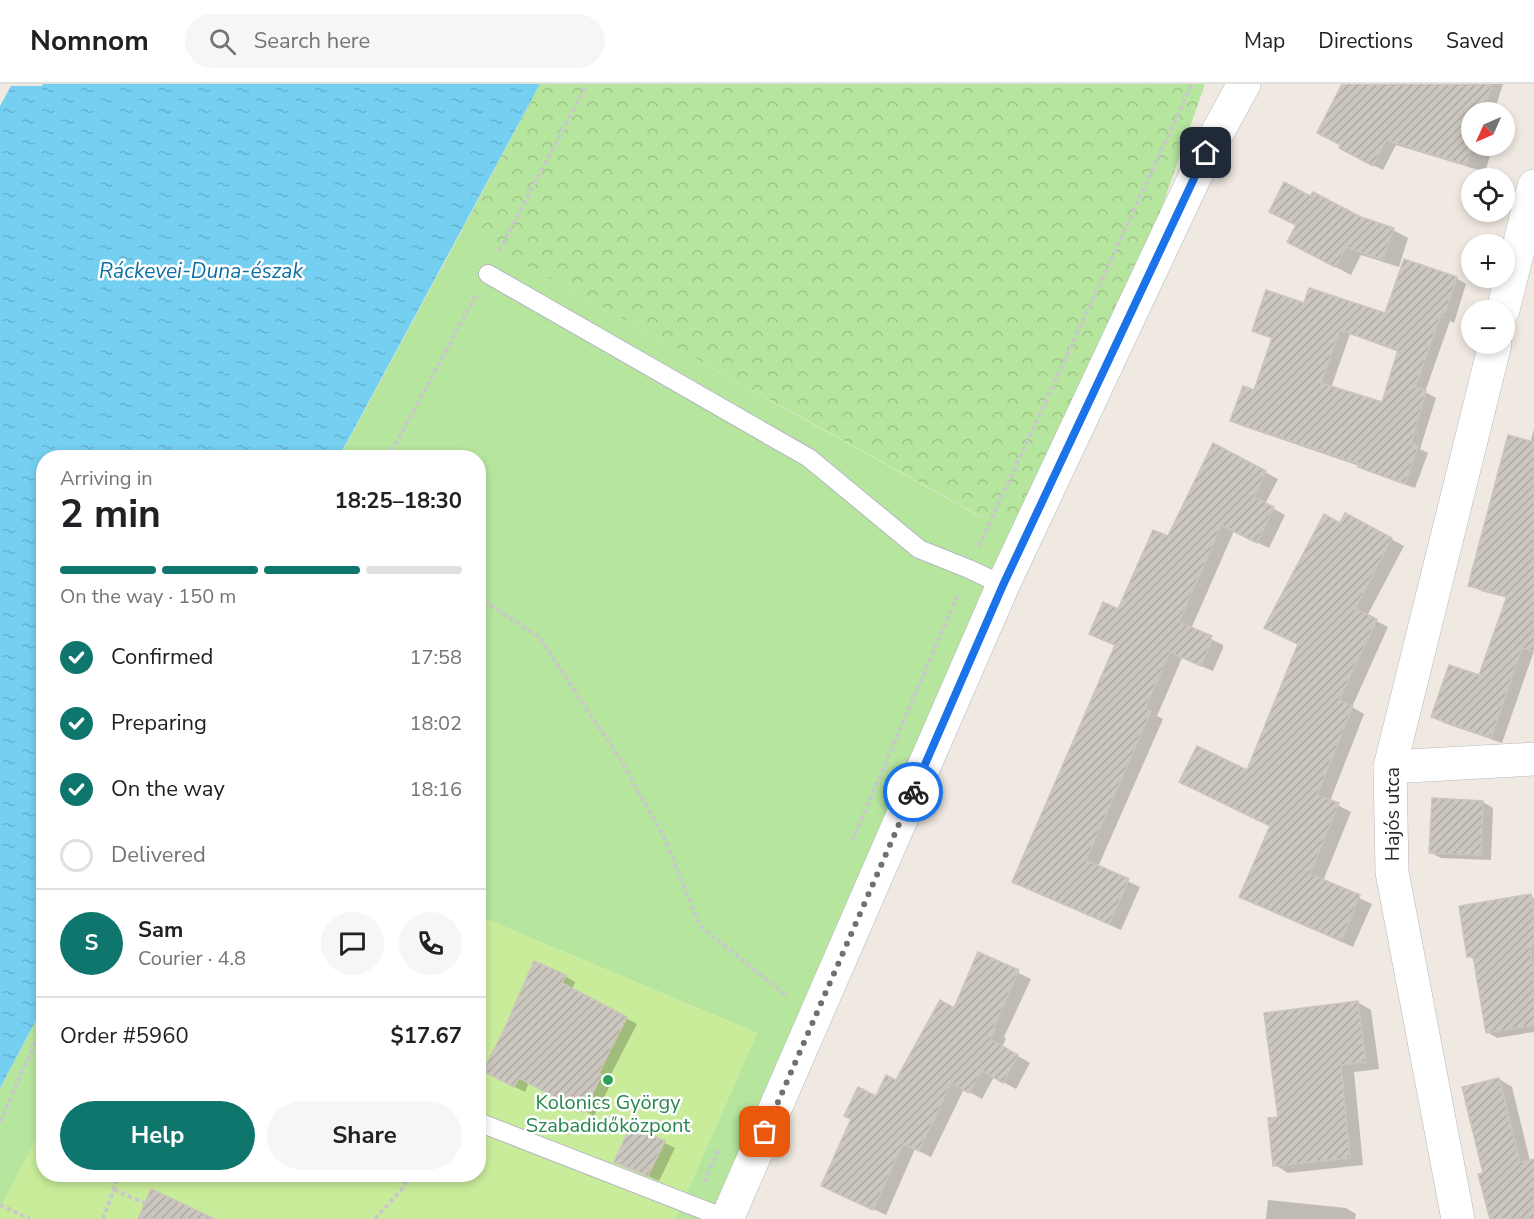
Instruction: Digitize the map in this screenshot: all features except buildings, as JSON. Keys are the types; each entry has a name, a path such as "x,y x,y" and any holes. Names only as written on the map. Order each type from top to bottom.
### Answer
{"street":[{"path":"727,1219 1003,585 1206,153 1244,84"},
{"path":"1506,300 1534,186"},
{"name":"Hajós utca","path":"1458,1219 1392,872 1390,767 1493,354"},
{"path":"1390,767 1534,759"}],"lane":[{"path":"488,274 809,458 919,549 1003,585"},
{"path":"486,1125 727,1219"}],"path":[{"path":"486,602 539,638 546,647 620,759 664,837 700,926 787,996"},
{"path":"0,1122 36,1041"},
{"path":"103,1219 116,1182"},
{"path":"375,1219 403,1188 406,1182"},
{"path":"114,1190 145,1203"},
{"path":"0,1205 30,1219"}],"green space":[{"path":"540,84 1205,84 1163,204 1027,533 996,516 982,517 462,230"},
{"path":"462,230 981,517 996,516 1027,533 745,1219 675,1219 757,1033 486,919 486,450 343,450"},
{"name":"Kolonics György Szabadidőközpont","path":"486,919 757,1033 675,1219 0,1219 0,1209 36,1140 36,1182 486,1182"},
{"path":"36,1020 36,1140 0,1209 0,1088"}],"water":[{"name":"Ráckevei-Duna-észak","path":"44,84 540,84 343,450 36,450 36,1020 0,1088 0,106 11,86 41,86"}],"way so far":[{"path":"765,1132 913,792"}],"place":[{"name":"Kolonics György Szabadidőközpont","path":"608,1080"}],"route":[{"path":"913,792 1003,585 1206,153"}]}
